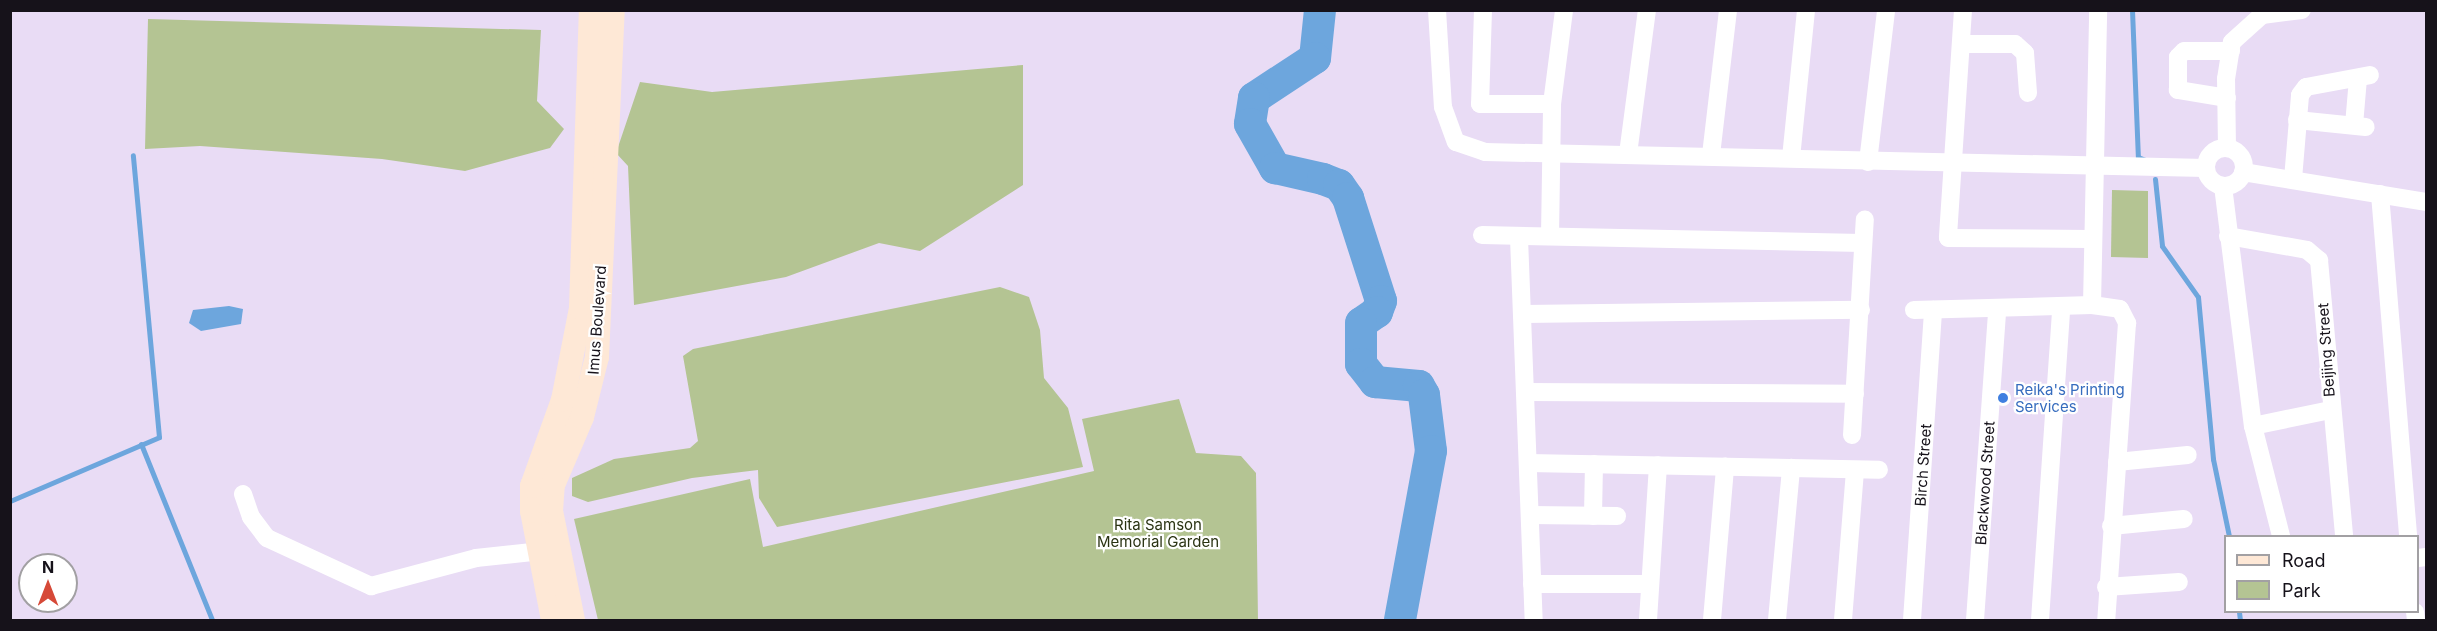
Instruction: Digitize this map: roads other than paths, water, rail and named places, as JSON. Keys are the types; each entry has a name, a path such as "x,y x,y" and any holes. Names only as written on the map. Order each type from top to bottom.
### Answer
{"main road":[{"name":"Imus Boulevard","path":"573,621 549,551 532,486 563,400 581,308 591,10"},
{"name":"Imus Boulevard","path":"553,621 549,551 553,485 582,417 597,357 613,10"}],"street":[{"path":"1437,10 1443,107 1456,142 1485,152 1711,155 1952,165 2206,168"},
{"path":"1483,10 1480,104 1552,104"},
{"path":"1550,236 1552,104 1564,10"},
{"path":"1628,154 1647,10"},
{"path":"1711,155 1728,10"},
{"path":"1791,158 1806,10"},
{"path":"1868,162 1886,10"},
{"path":"1963,10 1948,238 2092,239"},
{"path":"2092,305 2098,10"},
{"path":"2227,148 2227,98 2232,42 2259,13 2302,10"},
{"path":"1962,44 2015,44 2025,53 2028,93"},
{"path":"2227,98 2178,90 2178,57 2184,51 2231,51"},
{"path":"2293,179 2297,120 2306,87 2364,76 2360,126 2297,120"},
{"path":"2227,148 2237,152 2243,172 2236,183 2223,186 2211,180 2206,168 2208,158 2227,148"},
{"path":"2243,172 2427,202"},
{"path":"2223,186 2253,426 2280,535"},
{"path":"2380,194 2408,535"},
{"path":"1852,435 1865,219"},
{"path":"1482,235 1519,238 1550,236 1862,243"},
{"name":"Beijing Street","path":"2228,236 2307,250 2319,260 2330,410 2344,535"},
{"path":"1519,238 1534,621"},
{"path":"1914,310 1997,310 2092,305 2120,309 2127,323 2106,587 2106,621"},
{"path":"2040,621 2061,308"},
{"path":"1522,314 1861,310"},
{"name":"Birch Street","path":"1912,621 1934,310"},
{"name":"Blackwood Street","path":"1975,621 1997,310"},
{"path":"1525,392 1855,394"},
{"path":"2253,426 2330,410"},
{"path":"2117,462 2188,455"},
{"path":"1528,463 1879,470"},
{"path":"1593,516 1594,464"},
{"path":"1648,621 1658,465"},
{"path":"1712,621 1725,467"},
{"path":"1777,621 1791,468"},
{"path":"1844,621 1855,470"},
{"path":"243,494 251,517 267,538 371,586 476,558 549,551"},
{"path":"1530,515 1617,516"},
{"path":"2111,526 2184,519"},
{"path":"2106,587 2179,582"},
{"path":"1532,584 1650,584"}],"water":[{"path":"229,306 243,309 241,324 201,331 189,323 193,310"}],"waterway":[{"path":"1320,10 1315,58 1254,98 1250,124 1275,168 1339,185 1348,198 1381,301 1377,312 1361,323 1361,364 1375,382 1419,386 1424,395 1431,451 1400,620"},
{"path":"2132,10 2138,157 2145,160"},
{"path":"10,501 159,437 133,155"},
{"path":"2155,179 2162,246 2198,297 2213,459 2229,535"},
{"path":"141,444 212,620"},
{"path":"2239,613 2240,620"}],"place":[{"name":"Reika's Printing Services","path":"2003,398"}],"park label":[{"name":"Rita Samson Memorial Garden","path":"1158,532"}]}
